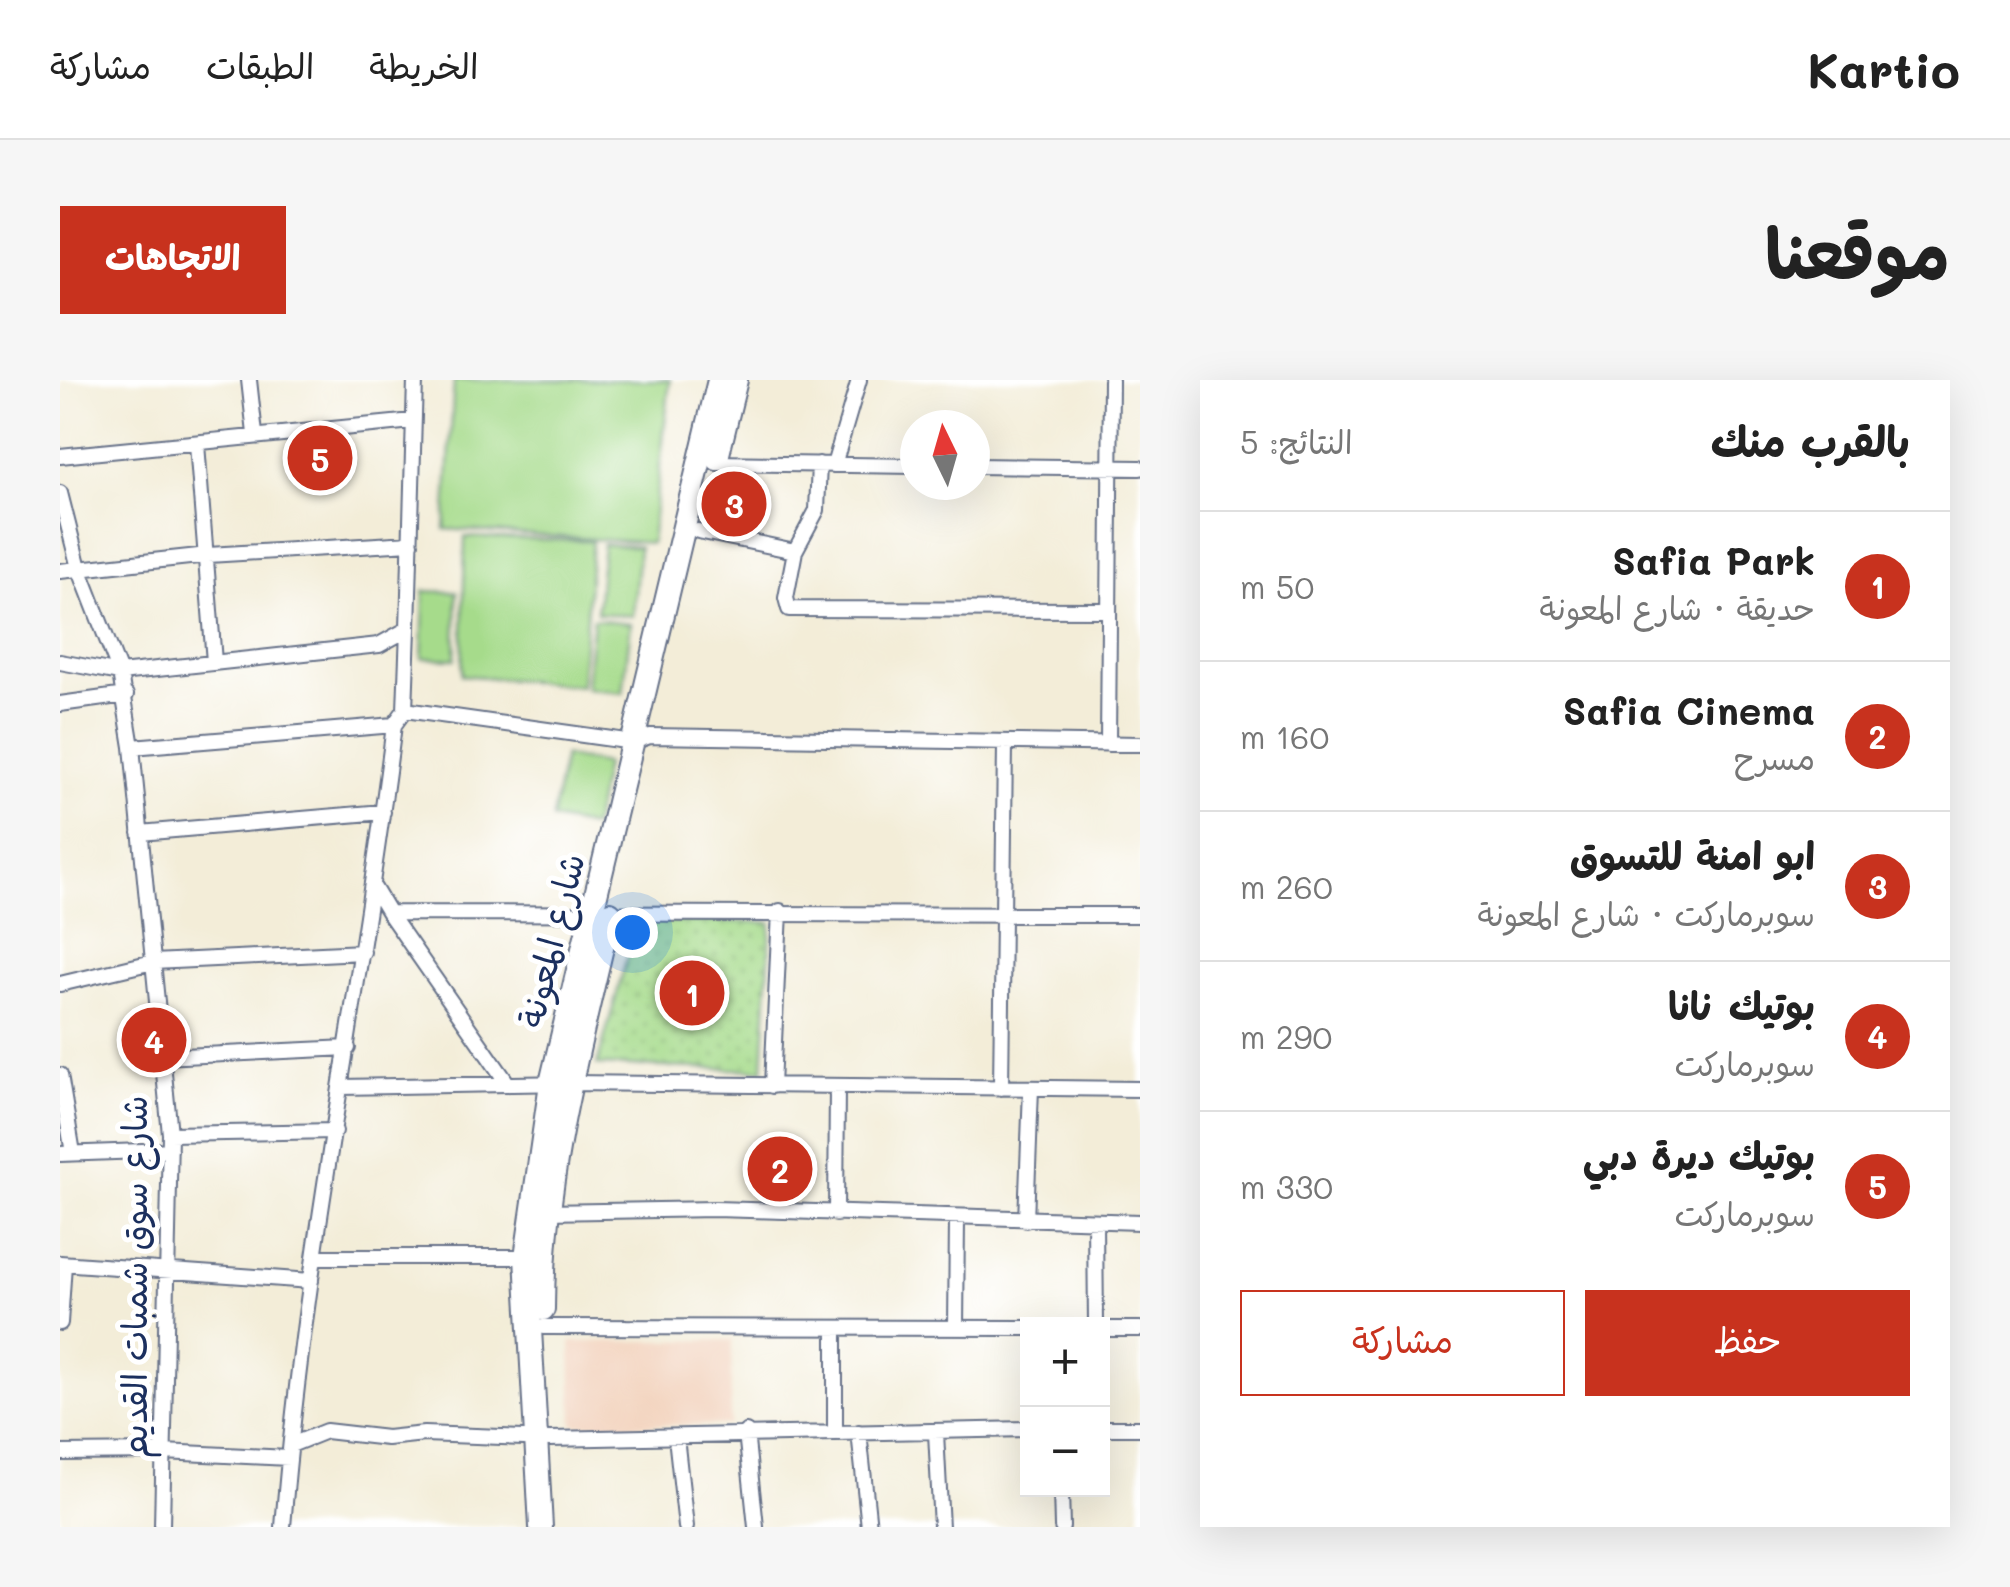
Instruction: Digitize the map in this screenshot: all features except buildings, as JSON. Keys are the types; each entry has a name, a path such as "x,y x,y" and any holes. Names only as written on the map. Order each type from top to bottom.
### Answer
{"highway":[{"name":"شارع المعونة","path":"557,1527 542,1439 526,1257 561,1083 719,380"},
{"name":"شارع المعونة","path":"641,739 736,380"},
{"name":"شارع المعونة","path":"542,1527 546,1212 561,1083"}],"street":[{"path":"249,380 255,434"},
{"path":"284,1527 311,1281 374,888 394,725 405,710 415,380"},
{"path":"859,380 827,464 817,510 794,551 786,598 790,610 1108,610"},
{"path":"1108,744 1111,380"},
{"path":"60,456 413,421"},
{"path":"198,444 214,662"},
{"path":"716,463 900,466"},
{"path":"990,466 1140,468"},
{"name":"شارع سوق شمبات القديم","path":"60,493 79,568 126,694 132,747 170,1142 162,1527"},
{"path":"698,531 794,551"},
{"path":"60,570 208,554 411,544"},
{"path":"60,662 120,673 380,645 408,629"},
{"path":"60,704 126,694"},
{"path":"405,710 641,739 1140,744"},
{"path":"132,747 394,725"},
{"path":"1001,1088 1006,744"},
{"path":"140,833 383,812"},
{"path":"374,888 508,1084"},
{"path":"772,1086 780,912"},
{"path":"390,913 1140,915"},
{"path":"60,984 153,962 362,952"},
{"path":"162,1058 348,1048"},
{"path":"60,1075 66,1153 336,1131"},
{"path":"341,1087 561,1083 1140,1089"},
{"path":"836,1214 837,1087"},
{"path":"1026,1220 1031,1088"},
{"path":"546,1212 714,1210 957,1220 1140,1222"},
{"path":"956,1328 957,1220"},
{"path":"1095,1221 1096,1317"},
{"path":"315,1257 526,1257"},
{"path":"60,1322 62,1264 311,1281"},
{"path":"543,1327 1020,1328"},
{"path":"835,1328 835,1432"},
{"path":"1110,1328 1140,1329"},
{"path":"60,1453 290,1452 326,1431 387,1438 424,1434 542,1439 1020,1428"},
{"path":"1110,1428 1140,1428"},
{"path":"746,1432 756,1527"},
{"path":"859,1432 869,1527"},
{"path":"936,1432 940,1527"},
{"path":"676,1437 686,1527"},
{"path":"1061,1497 1062,1527"}],"shaded area":[{"path":"732,1340 730,1425 573,1425 571,1342"}],"green space":[{"path":"454,380 670,380 651,543 445,529"},
{"path":"465,537 592,541 581,686 462,675"},
{"path":"603,544 639,547 633,616 597,613"},
{"path":"424,591 457,592 455,659 422,658"},
{"path":"593,619 631,623 623,693 586,688"},
{"path":"564,756 605,764 593,827 552,819"},
{"path":"637,921 771,922 763,1070 597,1065"}],"place":[{"name":"بوتيك ديرة دبي","path":"320,458"},
{"name":"ابو امنة للتسوق","path":"734,504"},
{"name":"Safia Park","path":"692,993"},
{"name":"بوتيك نانا","path":"154,1040"},
{"name":"Safia Cinema","path":"780,1169"}]}
